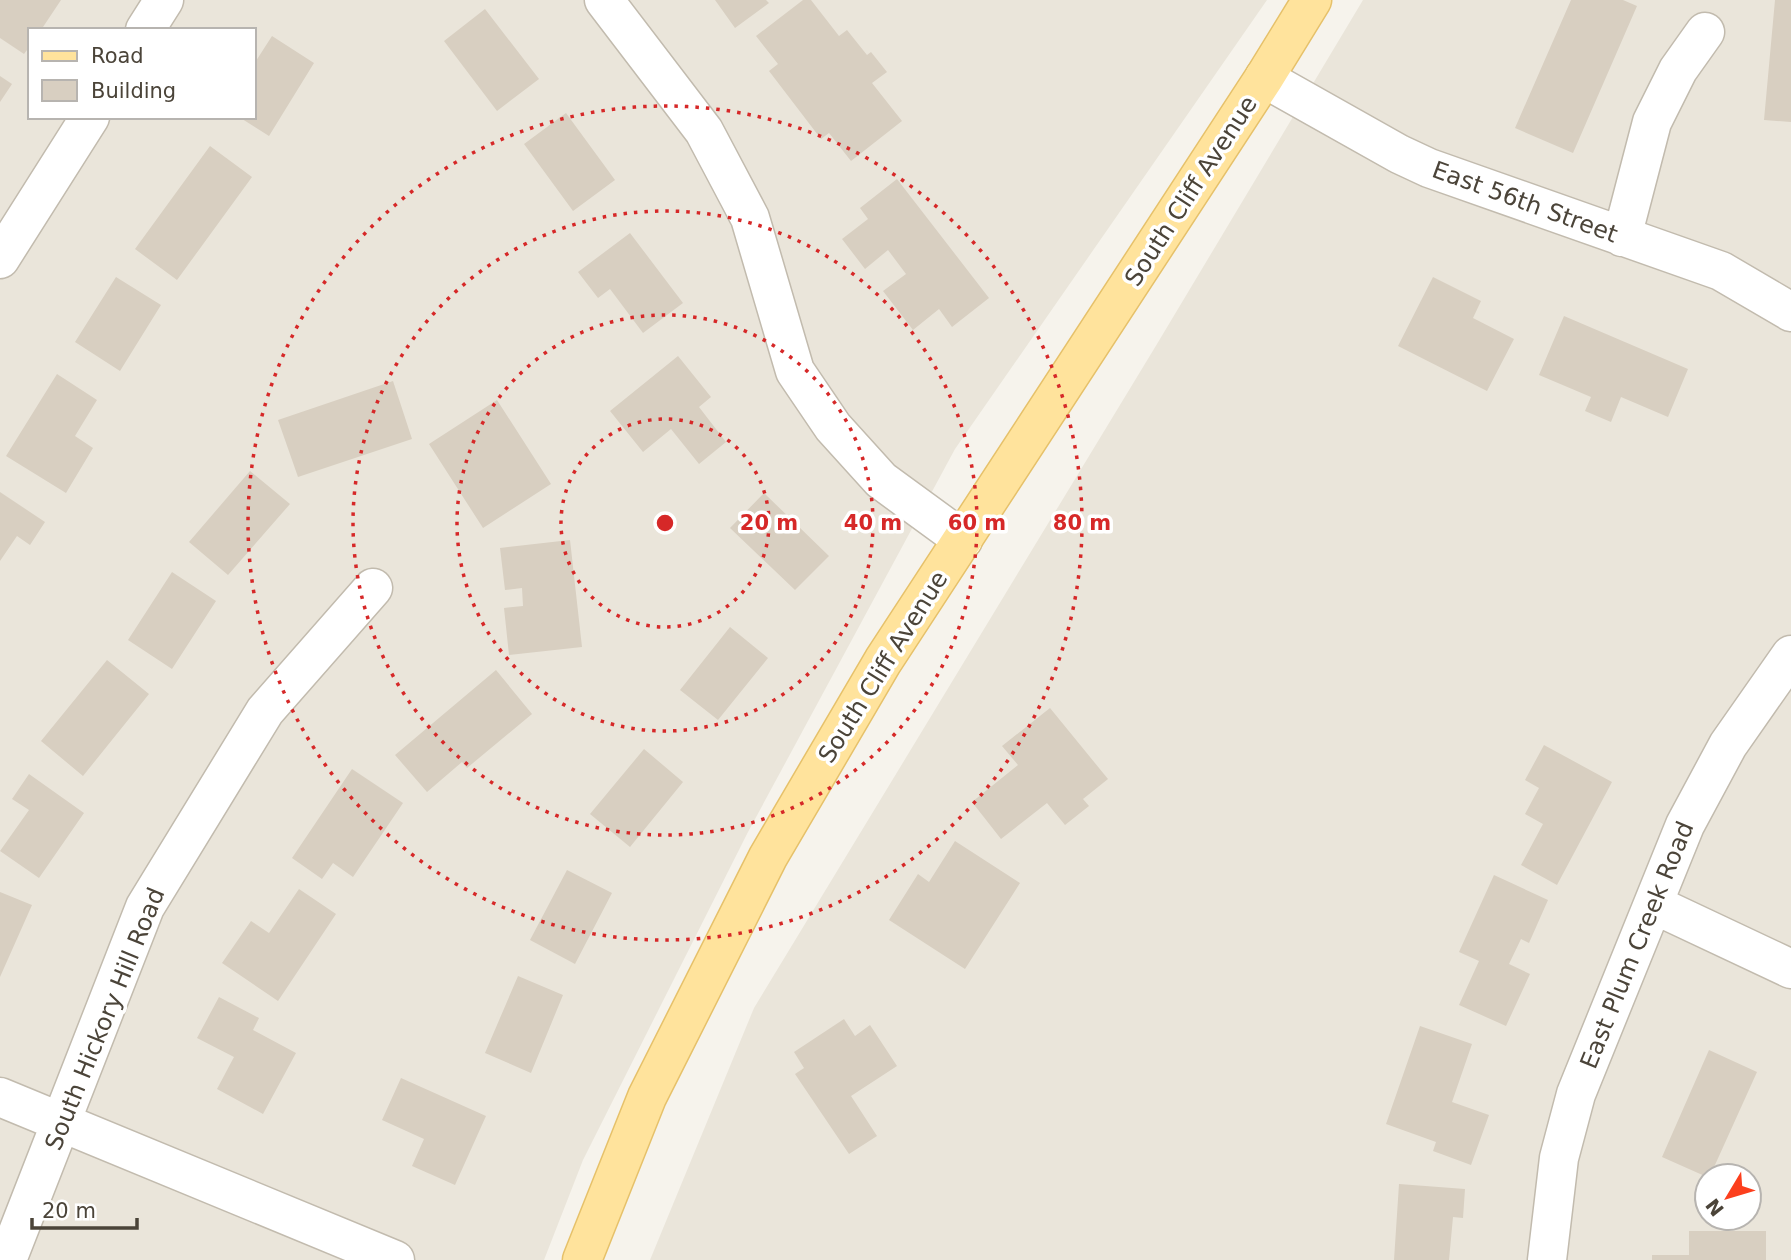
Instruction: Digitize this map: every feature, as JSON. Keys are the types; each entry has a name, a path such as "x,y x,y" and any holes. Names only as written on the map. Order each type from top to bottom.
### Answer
{"main road":[{"name":"South Cliff Avenue","path":"582,1260 647,1097 768,857 883,661 1264,78 1312,0"}],"street":[{"path":"146,28 164,0"},
{"path":"604,0 704,131 750,218 795,371 825,416 881,480 963,540"},
{"path":"1622,237 1652,122 1678,70 1705,32"},
{"name":"East 56th Street","path":"1264,78 1429,168 1721,271 1791,312"},
{"path":"0,259 89,119"},
{"name":"South Hickory Hill Road","path":"7,1260 145,907 265,711 373,588"},
{"name":"East Plum Creek Road","path":"1547,1260 1559,1158 1576,1094 1685,825 1728,745 1791,655"},
{"path":"1653,904 1791,969"},
{"path":"0,1097 395,1260"}],"shaded area":[{"path":"0,0 1267,0 955,449 748,832 583,1160 544,1260 0,1260"},
{"path":"1363,0 1791,0 1791,1260 650,1260 754,1008"}],"building":[{"path":"0,0 61,0 42,28 28,28 28,49 24,54 0,38"},
{"path":"715,0 766,0 769,3 735,28"},
{"path":"803,0 811,0 839,36 847,30 867,55 871,52 887,72 872,83 902,121 851,161 829,133 821,139 769,71 778,64 756,36"},
{"path":"1571,0 1623,0 1637,6 1573,153 1515,128"},
{"path":"1775,0 1791,0 1791,122 1764,120"},
{"path":"485,9 539,79 497,111 444,41"},
{"path":"272,36 314,63 269,136 242,119 256,119 256,61"},
{"path":"0,76 12,84 0,102"},
{"path":"566,113 615,180 573,211 524,144"},
{"path":"210,146 252,177 177,280 135,249"},
{"path":"897,179 989,298 952,327 939,309 913,330 883,291 906,274 888,250 865,269 842,239 868,219 860,208"},
{"path":"630,233 683,303 643,333 610,289 598,298 578,272"},
{"path":"116,277 161,305 120,371 75,342"},
{"path":"1433,277 1481,301 1473,318 1514,339 1487,391 1398,346"},
{"path":"1564,316 1688,369 1668,417 1621,397 1611,422 1585,411 1591,397 1539,375"},
{"path":"678,356 711,397 699,407 726,442 699,464 671,429 643,452 610,411"},
{"path":"57,374 97,400 75,436 93,448 66,493 6,456"},
{"path":"393,381 412,439 298,477 278,420"},
{"path":"497,400 551,484 483,528 429,444"},
{"path":"250,471 290,504 228,575 189,542"},
{"path":"0,492 45,522 30,545 17,536 0,561"},
{"path":"764,493 829,556 795,590 730,528"},
{"path":"570,540 582,647 509,655 504,608 523,606 522,588 505,590 500,548"},
{"path":"172,572 216,601 172,669 128,640"},
{"path":"730,627 768,658 718,720 680,690"},
{"path":"107,660 149,694 83,776 41,741"},
{"path":"496,670 532,714 467,768 462,762 427,792 395,755"},
{"path":"1050,708 1108,779 1083,799 1089,806 1065,825 1047,803 1001,839 972,802 1018,765 1002,746"},
{"path":"1544,745 1612,782 1557,885 1521,865 1543,824 1525,814 1539,788 1525,780"},
{"path":"644,749 683,782 630,847 590,814"},
{"path":"352,769 403,803 353,877 333,863 322,879 292,858"},
{"path":"29,774 84,813 39,878 0,851 29,810 12,799"},
{"path":"955,841 1020,883 965,969 889,920 918,874 929,882"},
{"path":"567,870 612,893 575,964 530,940"},
{"path":"1494,875 1548,900 1529,943 1521,939 1509,964 1530,974 1506,1026 1459,1005 1479,961 1459,952"},
{"path":"299,889 336,914 278,1001 222,963 251,921 269,933"},
{"path":"0,892 32,905 0,977"},
{"path":"518,976 563,995 531,1073 485,1053"},
{"path":"219,997 259,1018 253,1030 296,1053 263,1114 217,1089 234,1057 197,1038"},
{"path":"844,1019 855,1036 870,1025 897,1066 851,1096 877,1136 849,1154 795,1074 804,1068 794,1052"},
{"path":"1420,1026 1472,1044 1452,1102 1489,1115 1471,1165 1433,1151 1436,1142 1386,1124"},
{"path":"1709,1050 1757,1072 1716,1162 1693,1162 1693,1171 1662,1157"},
{"path":"401,1078 486,1116 455,1185 412,1166 424,1139 382,1120"},
{"path":"1399,1184 1465,1189 1463,1218 1453,1217 1449,1260 1394,1260"},
{"path":"1689,1231 1766,1231 1766,1260 1652,1260 1652,1255 1689,1255"}]}
